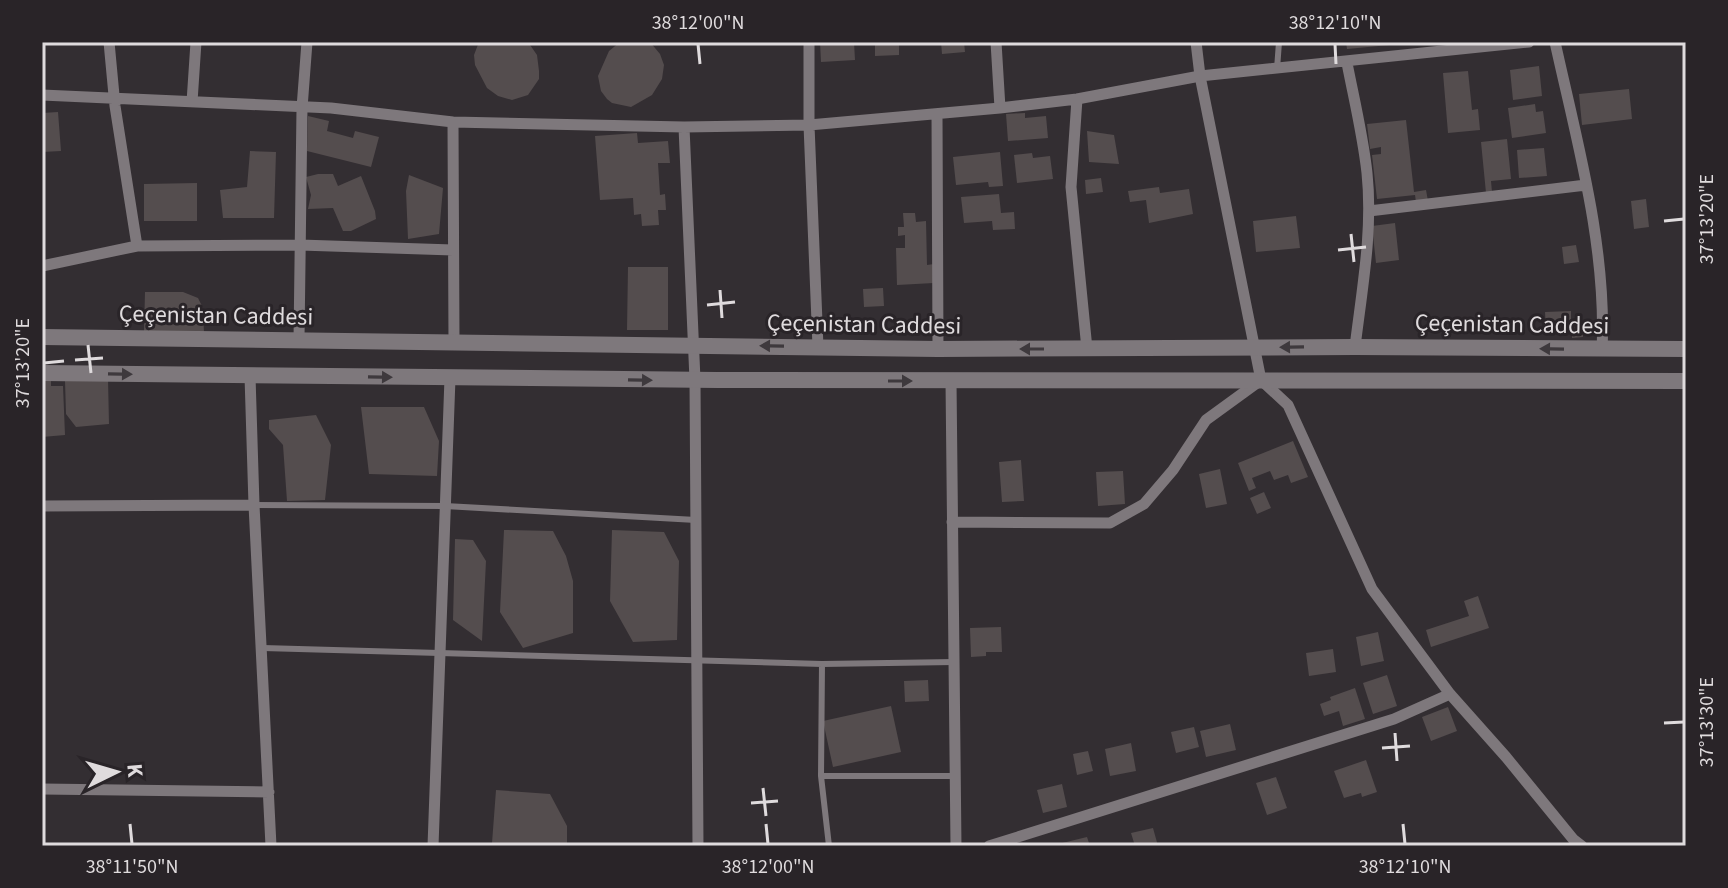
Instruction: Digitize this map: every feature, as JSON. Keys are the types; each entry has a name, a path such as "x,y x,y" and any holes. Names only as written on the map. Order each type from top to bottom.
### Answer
{"main road":[{"name":"Çeçenistan Caddesi","path":"42,337 938,349 1686,349"},
{"path":"42,373 695,380 1686,381"}],"street":[{"path":"109,42 114,98 137,246"},
{"path":"192,102 196,42"},
{"path":"299,340 302,108 307,42"},
{"path":"809,42 809,125 818,347"},
{"path":"996,42 1000,108"},
{"path":"1196,42 1200,76 1261,380 1288,405 1372,589 1450,694 1582,846"},
{"path":"42,95 331,108 453,122 684,127 809,125 1000,108 1077,99 1200,76 1529,42"},
{"path":"1555,42 1586,185 1604,306 1602,350"},
{"path":"1347,63 1367,172 1369,211 1355,347"},
{"path":"1077,99 1071,187 1087,349"},
{"path":"937,114 938,349"},
{"path":"453,122 454,342"},
{"path":"684,127 695,380 698,846"},
{"path":"1369,211 1586,185"},
{"path":"42,266 137,246 300,245 453,250"},
{"path":"250,376 271,846"},
{"path":"433,846 450,378"},
{"path":"952,522 1110,523 1144,504 1173,470 1206,420 1261,380"},
{"path":"951,381 956,846"},
{"path":"42,506 254,505"},
{"path":"989,846 1394,719 1450,694"},
{"path":"42,789 269,792"}],"lane":[{"path":"1277,69 1279,42"},
{"path":"254,505 445,506 696,520"},
{"path":"263,648 822,664 954,662"},
{"path":"822,664 821,776 829,846"},
{"path":"821,776 955,776"}],"building":[{"path":"479,42 528,42 537,55 539,79 528,95 512,100 498,96 487,88 475,65 474,55"},
{"path":"620,42 650,42 664,65 662,79 652,95 631,107 607,99 601,91 598,76 609,51"},
{"path":"820,42 854,42 855,60 821,62"},
{"path":"875,42 899,42 899,55 875,56"},
{"path":"941,42 964,42 965,52 942,54"},
{"path":"1346,42 1400,42 1400,44 1347,49"},
{"path":"1539,66 1542,96 1513,100 1510,70"},
{"path":"1468,71 1472,110 1478,109 1480,130 1448,133 1443,73"},
{"path":"1629,89 1632,119 1582,125 1579,94"},
{"path":"1535,104 1536,112 1543,111 1546,133 1512,138 1508,108"},
{"path":"58,112 61,151 42,152 42,113"},
{"path":"1025,113 1025,118 1046,116 1048,138 1008,141 1006,114"},
{"path":"308,116 329,121 327,131 353,138 355,131 379,137 371,167 307,151"},
{"path":"1406,120 1414,192 1426,190 1428,201 1416,202 1415,195 1377,199 1372,155 1381,154 1381,147 1370,149 1367,124"},
{"path":"1087,131 1114,135 1119,164 1089,162"},
{"path":"637,133 638,143 668,141 670,163 658,163 660,195 665,194 666,210 658,210 659,225 642,226 641,214 634,215 633,198 600,200 595,136"},
{"path":"1507,139 1511,179 1491,181 1492,192 1486,193 1481,142"},
{"path":"1544,148 1547,176 1519,178 1517,150"},
{"path":"250,151 276,152 274,218 223,218 220,190 247,187"},
{"path":"1000,152 1003,186 989,187 988,182 956,185 953,157"},
{"path":"1032,153 1033,158 1050,156 1053,179 1017,183 1014,155"},
{"path":"333,174 338,186 361,176 376,219 351,231 343,231 333,208 308,209 311,195 306,177"},
{"path":"409,175 443,188 439,234 408,239 406,191"},
{"path":"1101,178 1103,192 1086,194 1085,180"},
{"path":"197,183 197,221 144,221 144,184"},
{"path":"1159,187 1160,193 1189,189 1193,214 1149,223 1146,200 1130,202 1128,191"},
{"path":"999,194 1001,213 1014,212 1015,229 993,230 992,221 964,223 961,197"},
{"path":"1646,199 1649,227 1634,229 1631,201"},
{"path":"903,213 915,213 916,222 926,221 927,265 934,264 934,283 897,285 896,248 905,248 905,235 898,236 898,227 904,227"},
{"path":"1296,216 1300,248 1256,252 1253,221"},
{"path":"1395,223 1399,260 1376,263 1372,226"},
{"path":"1576,245 1579,262 1564,264 1562,247"},
{"path":"628,267 668,267 668,330 627,330"},
{"path":"883,288 884,306 864,307 863,289"},
{"path":"145,292 183,292 198,298 203,308 204,333 144,331"},
{"path":"1571,311 1571,320 1582,320 1583,337 1572,338 1572,328 1546,329 1545,312"},
{"path":"51,376 51,386 63,386 65,435 42,437 42,377"},
{"path":"108,379 109,424 76,427 66,414 65,381"},
{"path":"361,407 424,407 439,441 437,476 369,474"},
{"path":"316,415 331,445 325,500 287,501 283,445 269,429 269,420"},
{"path":"1293,441 1308,477 1291,483 1288,475 1274,480 1270,471 1252,478 1256,488 1249,491 1238,463"},
{"path":"1021,460 1024,501 1002,502 999,462"},
{"path":"1220,469 1227,504 1206,508 1199,474"},
{"path":"1123,471 1125,504 1098,506 1096,472"},
{"path":"1264,492 1271,508 1257,514 1250,498"},
{"path":"504,530 553,531 566,556 573,581 573,633 523,648 500,612"},
{"path":"612,530 664,532 679,561 677,640 633,642 610,601"},
{"path":"455,539 473,540 486,561 482,641 453,620"},
{"path":"1478,596 1489,628 1431,647 1426,630 1469,616 1464,601"},
{"path":"1001,627 1002,652 986,652 986,656 971,657 970,628"},
{"path":"1378,632 1384,661 1361,666 1356,637"},
{"path":"1333,649 1336,672 1309,676 1306,653"},
{"path":"1387,675 1397,706 1373,714 1363,683"},
{"path":"928,680 929,701 905,702 904,681"},
{"path":"1355,688 1365,719 1343,726 1339,711 1324,716 1320,704"},
{"path":"891,706 901,752 833,767 823,721"},
{"path":"1448,707 1457,731 1431,741 1422,717"},
{"path":"1230,724 1236,750 1206,757 1200,731"},
{"path":"1194,727 1199,747 1176,753 1171,732"},
{"path":"1131,743 1136,771 1110,776 1105,749"},
{"path":"1088,751 1093,771 1077,775 1073,754"},
{"path":"1366,760 1377,792 1344,798 1334,771"},
{"path":"1276,777 1287,808 1267,815 1256,783"},
{"path":"1062,784 1067,807 1043,813 1037,790"},
{"path":"496,790 550,794 567,826 567,846 494,846"},
{"path":"1153,828 1158,846 1135,846 1131,833"},
{"path":"1087,837 1090,846 1054,845"}]}
